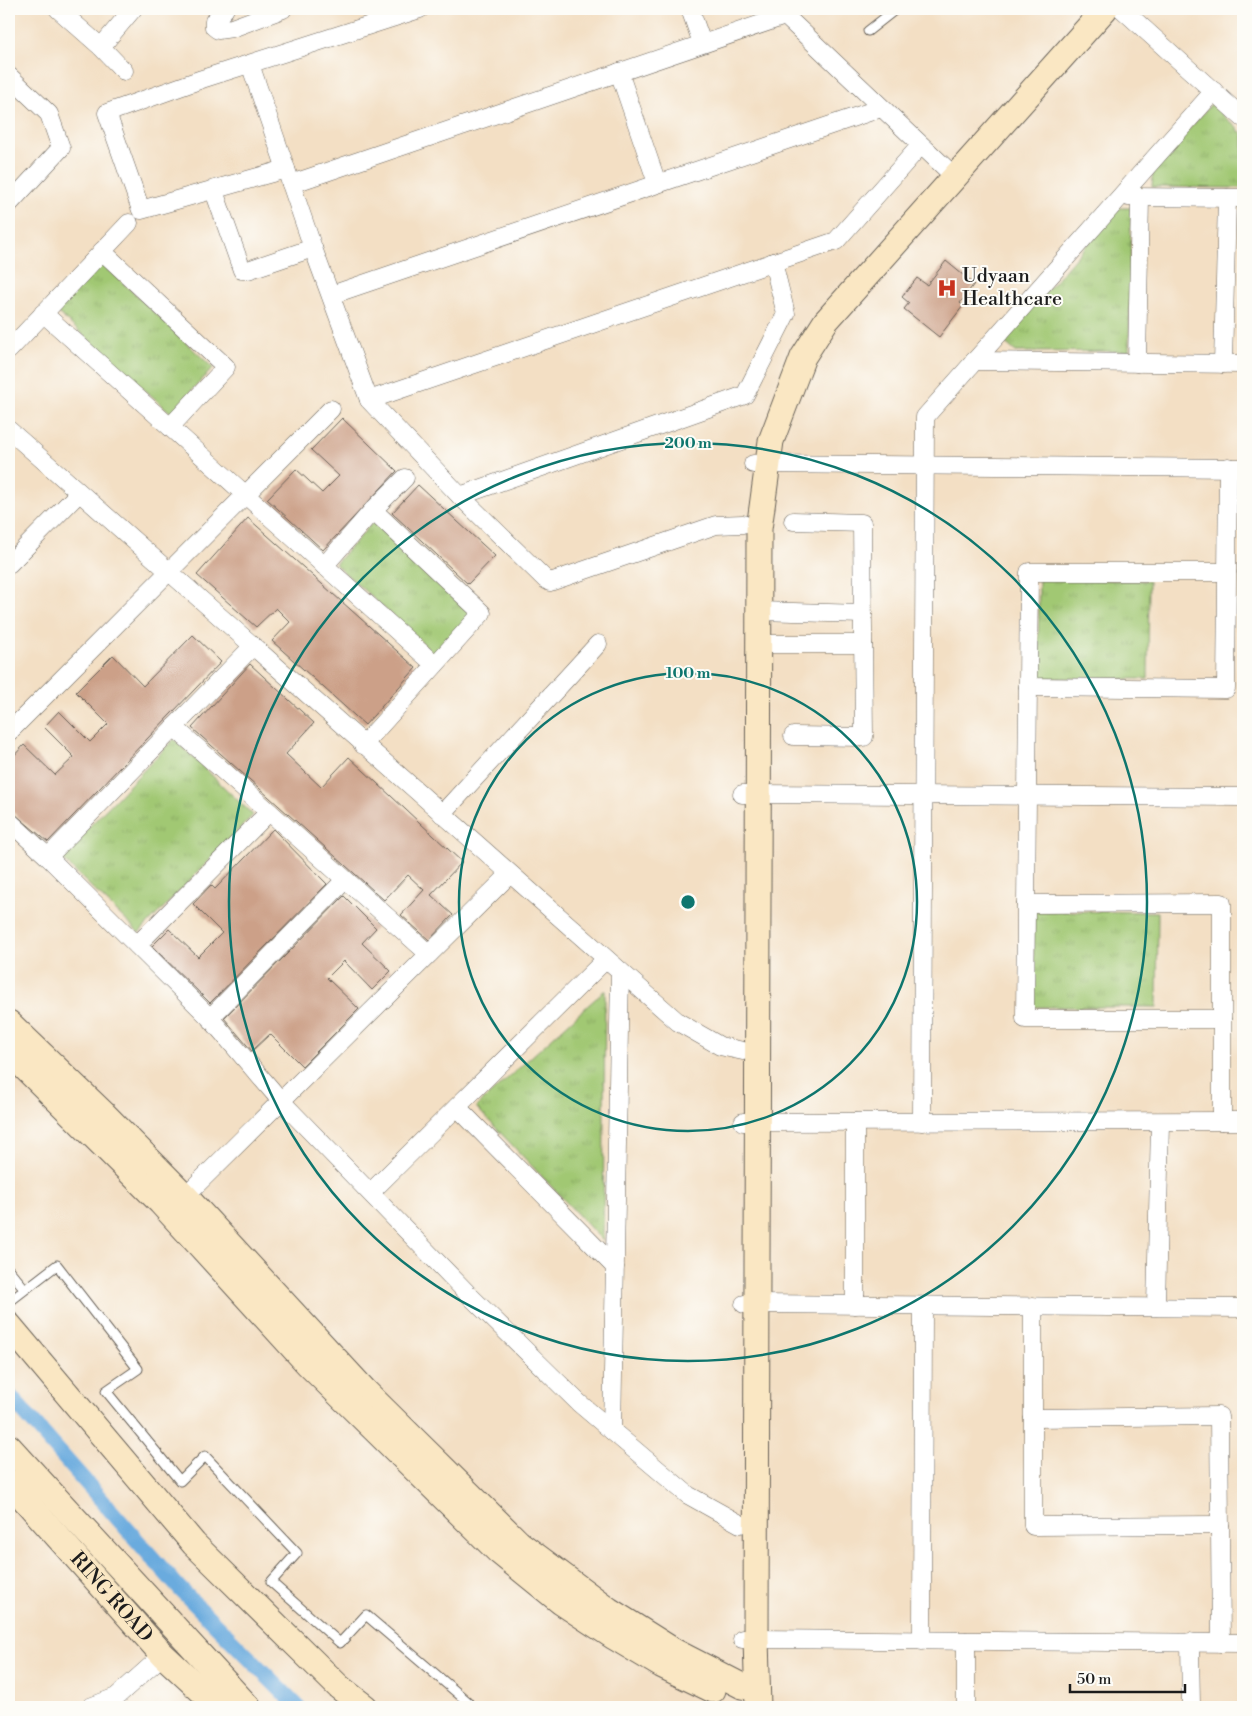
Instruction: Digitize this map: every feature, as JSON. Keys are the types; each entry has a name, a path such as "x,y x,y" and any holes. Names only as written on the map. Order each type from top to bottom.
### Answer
{"street":[{"path":"58,9 101,46 124,71"},
{"path":"101,46 132,9"},
{"path":"225,9 214,21 214,27 218,30 232,28 283,9"},
{"path":"420,9 107,113 141,210 214,191 289,177 619,72 702,43 781,12 920,146 950,172"},
{"path":"690,9 702,43"},
{"path":"9,1023 105,1115 177,1204 358,1399 522,1558 561,1602 661,1665 750,1700 750,794 742,524 761,464 803,357 826,321 1088,9"},
{"path":"950,172 1105,9"},
{"path":"1122,9 1243,118"},
{"path":"250,64 313,248 369,400 460,496 545,579 550,582 716,525 742,524"},
{"path":"619,72 657,183"},
{"path":"9,76 49,114 61,148 9,204"},
{"path":"922,1122 925,417 1214,91"},
{"path":"330,295 881,108"},
{"path":"369,400 836,241 920,146"},
{"path":"214,191 242,270 248,270 313,248"},
{"path":"1120,197 1235,198 1223,364"},
{"path":"1137,363 1140,197"},
{"path":"9,350 129,223"},
{"path":"102,251 226,367 170,427"},
{"path":"460,496 745,395 786,314 773,262"},
{"path":"43,314 435,665"},
{"path":"974,362 1243,364"},
{"path":"9,732 331,409"},
{"path":"9,430 168,573 678,1022 720,1046 743,1051"},
{"path":"761,464 1236,468 1227,572 1226,689 1028,687"},
{"path":"751,1122 743,1051 750,794 758,644 761,464"},
{"path":"324,566 373,510 405,478"},
{"path":"9,564 79,493"},
{"path":"363,745 482,612 373,510"},
{"path":"793,521 862,523 864,737 793,736"},
{"path":"1222,1019 1025,1018 1026,796 1029,572 1227,572"},
{"path":"759,611 863,614"},
{"path":"442,814 598,644"},
{"path":"758,644 863,644"},
{"path":"48,857 252,647"},
{"path":"174,727 429,954"},
{"path":"750,794 1243,797"},
{"path":"137,945 269,812"},
{"path":"9,821 48,857 210,1018 281,1101 559,1384 688,1495 740,1524"},
{"path":"177,1204 510,874"},
{"path":"210,1018 346,880"},
{"path":"1026,904 1222,903 1222,1122"},
{"path":"371,1192 458,1107 613,965"},
{"path":"612,1431 615,1267 613,965"},
{"path":"9,1052 177,1204"},
{"path":"458,1107 615,1267"},
{"path":"751,1122 1243,1122"},
{"path":"855,1122 855,1305"},
{"path":"1156,1307 1160,1122"},
{"path":"751,1304 1243,1308"},
{"path":"749,1639 740,1524 751,1304"},
{"path":"922,1641 923,1306"},
{"path":"1033,1306 1033,1526 1220,1525"},
{"path":"9,1324 194,1544 339,1687 365,1707"},
{"path":"1033,1418 1219,1416 1221,1643"},
{"path":"9,1447 248,1707"},
{"name":"RING ROAD","path":"11,1488 163,1655 219,1707"},
{"path":"749,1639 1243,1643"},
{"path":"966,1641 966,1707"},
{"path":"1190,1642 1191,1707"},
{"path":"90,1707 116,1697 163,1655"}],"lane":[{"path":"868,31 896,9"},
{"path":"9,1302 57,1265 138,1369 106,1392 180,1480 205,1456 297,1553 271,1582 340,1644 366,1615 468,1702 464,1707"},
{"path":"9,1270 25,1289"}],"green space":[{"path":"1211,104 1243,134 1243,188 1152,187 1153,171"},
{"path":"1119,208 1131,208 1129,351 1016,352 1003,341"},
{"path":"101,262 213,368 171,413 56,311"},
{"path":"373,522 473,612 435,654 335,564"},
{"path":"1039,579 1149,581 1148,679 1038,678"},
{"path":"174,739 253,815 139,933 60,857"},
{"path":"1034,911 1158,912 1157,1007 1033,1007"},
{"path":"605,990 603,1241 476,1107"}],"building":[{"path":"946,261 974,284 960,303 963,306 939,337 904,309 909,303 902,297 917,278 927,285"},
{"path":"342,418 397,471 323,550 267,499 296,469 322,493 339,476 311,450"},
{"path":"418,485 495,556 468,584 392,513"},
{"path":"248,518 416,668 365,725 272,641 290,622 276,608 256,627 197,575"},
{"path":"193,635 221,662 48,842 9,809 9,761 24,745 55,775 74,757 44,727 59,711 90,742 108,724 76,692 113,655 143,686"},
{"path":"250,664 314,723 286,754 321,787 349,757 462,862 431,895 453,915 429,940 401,915 424,890 408,875 384,900 192,728"},
{"path":"273,829 327,884 210,1003 152,946 169,929 198,957 222,933 193,904 211,885 215,889"},
{"path":"344,896 376,928 362,943 391,971 372,990 344,961 327,978 359,1009 302,1066 270,1034 252,1051 224,1018"}],"waterway":[{"path":"9,1395 179,1588 298,1707"}],"place":[{"name":"Udyaan Healthcare","path":"947,288"}]}
